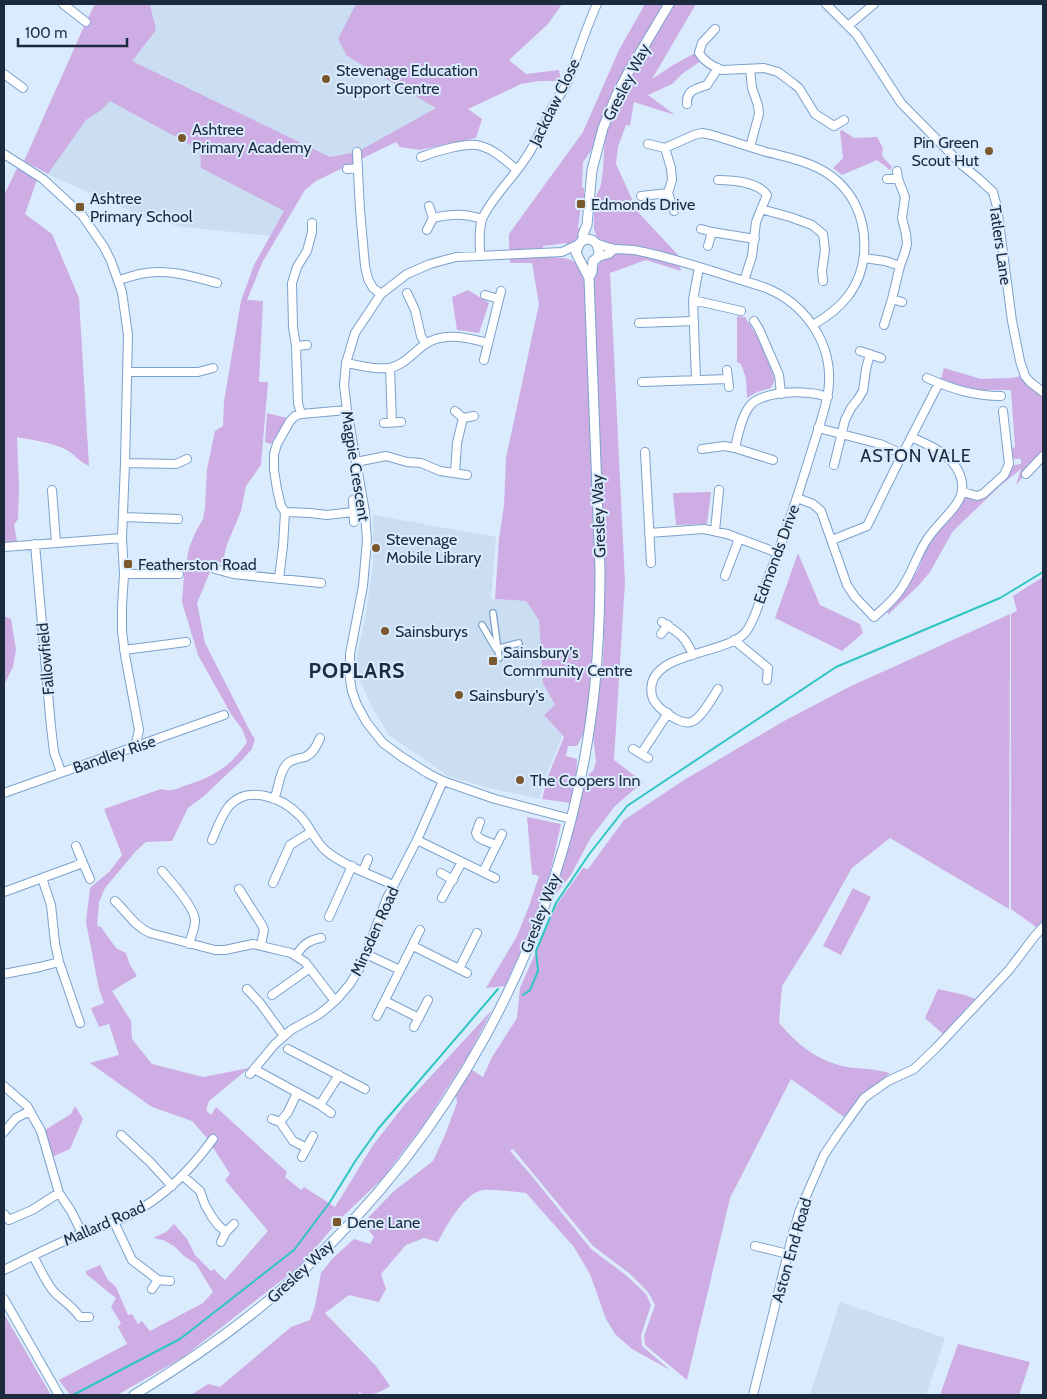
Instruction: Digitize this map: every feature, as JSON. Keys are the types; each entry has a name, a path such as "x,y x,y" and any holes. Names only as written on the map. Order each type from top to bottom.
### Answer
{"street":[{"path":"63,4 86,22"},
{"name":"Jackdaw Close","path":"480,255 482,219 494,199 532,148 548,115 569,80 588,23 597,4"},
{"name":"Gresley Way","path":"589,278 599,252 588,242 583,234 587,225 592,170 603,128 628,73 669,4"},
{"name":"Tatlers Lane","path":"826,4 857,35 901,103 962,165 993,192 997,207 1012,321 1020,361 1030,382 1043,392"},
{"path":"848,26 874,4"},
{"path":"715,29 702,43 699,53 705,60 718,68 727,70 770,69 784,76 799,88 815,114 834,126"},
{"path":"687,104 689,94 694,89 707,85 718,68"},
{"path":"750,69 752,88 759,114 750,147"},
{"path":"4,74 23,88"},
{"path":"834,126 844,120"},
{"path":"834,126 835,136"},
{"path":"648,144 665,148 694,135 702,133 712,135 811,165 827,173 842,186 856,205 861,219 864,235 864,258 860,275 852,291 835,311 813,325"},
{"path":"480,145 482,136"},
{"path":"428,144 431,153"},
{"path":"421,157 465,145 480,145 491,150 517,170"},
{"path":"665,148 672,168 672,180 668,193 674,212"},
{"path":"357,152 365,266 368,279 381,294"},
{"path":"4,154 43,179 82,215 104,247 122,292 128,335 122,538 124,574 122,607 124,650 139,730 135,747"},
{"path":"347,169 358,168"},
{"path":"884,325 907,239 902,218 905,194 898,175 887,179"},
{"path":"718,180 738,181 764,190 767,194 756,222 752,256 744,281"},
{"path":"641,196 668,193"},
{"path":"427,230 433,218 429,206"},
{"path":"761,209 812,225 822,234 825,250 818,271 822,281"},
{"path":"433,218 451,214 470,215 482,219"},
{"path":"301,414 293,327 292,283 297,268 307,250 312,232 312,223"},
{"path":"702,229 755,239"},
{"path":"312,232 322,232"},
{"path":"708,246 712,232"},
{"name":"Gresley Way","path":"134,1395 236,1327 292,1280 351,1222 387,1181 433,1120 458,1082 490,1028 532,938 548,896 575,804 593,708 596,673 600,604 599,536 589,278 577,248 588,242"},
{"name":"Magpie Crescent","path":"571,818 495,799 443,781 415,766 383,743 362,715 352,690 350,654 364,586 365,512 346,410 344,385 346,363 355,333 381,294 407,274 430,264 456,257 562,252 588,242"},
{"name":"Edmonds Drive","path":"588,242 614,249 640,251 766,288 792,302 813,325 820,338 828,363 828,397 778,553 746,632 734,640 672,663 658,672 652,686 652,696 656,703 682,722 694,721 717,695"},
{"path":"580,258 589,262 609,254 614,249"},
{"name":"Magpie Crescent","path":"562,252 580,258"},
{"path":"864,258 886,261 900,266"},
{"path":"696,380 692,300 698,267"},
{"path":"118,280 140,274 165,272 217,283"},
{"path":"407,293 415,310 421,336 426,344"},
{"path":"484,360 500,295 485,295"},
{"path":"692,300 728,304 741,311"},
{"path":"892,300 902,302"},
{"path":"639,323 649,320 694,321"},
{"path":"754,321 762,327 779,375 781,394"},
{"path":"346,363 390,368 407,360 426,344 444,337 461,337 488,343"},
{"path":"296,346 307,345"},
{"path":"860,351 881,358"},
{"path":"834,464 848,414 861,395 870,354"},
{"path":"128,372 198,372 213,368"},
{"path":"390,368 392,423"},
{"path":"642,382 651,385 696,380 728,383 727,370"},
{"path":"927,378 969,394 1001,396"},
{"path":"832,540 867,526 939,383"},
{"path":"735,448 749,406 753,402 764,396 804,392 828,397"},
{"path":"279,579 285,512 281,506 274,470 274,454 277,444 290,420 295,416 346,410"},
{"path":"455,411 463,418"},
{"path":"963,492 977,496 983,494 1004,475 1008,468 1003,411"},
{"path":"463,418 474,416"},
{"path":"455,473 457,443 463,418"},
{"path":"818,428 880,444 902,454"},
{"path":"796,498 813,504 821,510 847,585 855,597 874,617 900,590 925,542 955,507 963,492 960,475 950,460 939,451 911,437"},
{"path":"712,448 713,439"},
{"path":"702,449 724,446 735,448 768,461"},
{"path":"356,462 386,456 407,462 422,463 440,471 467,475"},
{"path":"651,563 654,553 649,533 645,456 655,459"},
{"path":"1026,474 1043,456"},
{"path":"125,463 176,464 187,459"},
{"path":"52,490 56,543"},
{"path":"715,530 722,502 719,490"},
{"path":"353,500 354,522"},
{"path":"285,512 328,515 353,512"},
{"path":"123,517 178,519"},
{"path":"649,533 715,530 778,553"},
{"path":"4,547 122,538"},
{"path":"725,576 734,563 739,539"},
{"name":"Fallowfield","path":"35,544 51,727 54,752 61,772"},
{"path":"215,569 233,574 321,583"},
{"path":"124,574 179,574"},
{"path":"493,613 500,658"},
{"path":"661,634 665,624 684,638 693,655"},
{"path":"482,625 496,649 519,643"},
{"path":"734,640 771,667 767,680"},
{"path":"124,650 186,642"},
{"path":"633,749 644,756 668,713"},
{"name":"Bandley Rise","path":"4,793 224,715"},
{"path":"139,730 152,741"},
{"path":"274,799 285,766 291,760 308,755 320,738"},
{"name":"Minsden Road","path":"297,1093 252,1072 268,1051 284,1036 318,1015 335,1001 350,984 362,964 393,885 443,781"},
{"path":"212,840 214,828 233,802 242,796 259,794 289,807 302,817 325,850 352,866 393,885"},
{"path":"480,822 476,833 478,837 496,845"},
{"path":"273,883 287,843 311,832"},
{"path":"483,872 502,834"},
{"path":"416,840 495,878"},
{"path":"76,846 90,879"},
{"path":"363,871 368,859"},
{"path":"442,898 462,862"},
{"path":"4,892 82,863"},
{"path":"329,916 352,866"},
{"path":"162,871 194,913 195,924 189,944"},
{"path":"441,873 453,880"},
{"path":"42,878 51,905 59,962 80,1023"},
{"path":"239,889 262,924 264,930 261,945"},
{"path":"115,901 124,909 133,922 143,930 189,944 214,950 261,945 296,956 305,962 335,1001"},
{"name":"Aston End Road","path":"753,1395 800,1210 816,1171 838,1134 864,1098 888,1081 914,1069 937,1047 1009,970 1043,927"},
{"path":"378,1016 420,930"},
{"path":"459,969 477,933"},
{"path":"296,956 299,950 307,943 321,938"},
{"path":"413,946 467,973"},
{"path":"366,954 400,970"},
{"path":"4,974 59,962"},
{"path":"272,995 310,968"},
{"path":"247,989 260,1003 284,1036"},
{"path":"414,1027 428,1000"},
{"path":"385,1001 418,1018"},
{"path":"288,1049 300,1051 365,1089"},
{"path":"320,1104 339,1075"},
{"path":"4,1086 27,1106 41,1131 59,1193 72,1211 82,1233"},
{"path":"307,1148 293,1140 276,1120 288,1112 297,1093 320,1104 330,1113"},
{"path":"4,1132 16,1118 30,1112"},
{"path":"121,1135 172,1186"},
{"path":"302,1157 313,1136"},
{"name":"Mallard Road","path":"4,1270 82,1233 114,1222 146,1205 183,1176 196,1162 213,1138"},
{"path":"183,1176 200,1192 207,1209 218,1225 226,1232"},
{"path":"4,1214 9,1220 32,1210 59,1193"},
{"path":"114,1222 132,1260 158,1280 170,1281"},
{"path":"221,1242 226,1232 234,1224"},
{"path":"755,1246 788,1254"},
{"path":"33,1256 56,1294 73,1308 76,1319 89,1317"},
{"path":"152,1289 158,1280"},
{"path":"4,1299 59,1395"}],"shaded area":[{"path":"95,4 150,4 156,30 132,61 330,157 357,152 436,108 347,56 338,39 356,4 562,4 548,24 509,60 526,74 559,70 561,81 539,81 521,84 468,109 482,119 476,138 420,150 400,147 396,142 316,181 305,190 263,261 247,300 263,301 259,382 268,382 261,465 246,486 241,511 226,547 223,563 218,562 215,570 210,572 197,603 205,643 255,739 252,749 241,761 204,796 188,808 172,841 146,842 136,851 105,888 99,902 97,926 101,927 116,948 126,953 130,965 137,976 112,991 131,1021 132,1039 152,1064 203,1077 249,1068 209,1101 206,1110 211,1115 216,1107 287,1172 285,1177 301,1190 304,1187 335,1207 373,1145 406,1103 492,1010 468,1056 424,1124 382,1179 340,1219 300,1266 182,1358 117,1395 70,1395 59,1380 127,1344 118,1327 121,1323 111,1307 116,1298 86,1274 86,1271 100,1265 108,1280 116,1287 128,1315 132,1314 138,1324 142,1321 150,1331 203,1303 213,1292 196,1264 174,1246 163,1240 153,1238 166,1232 174,1224 187,1239 195,1255 211,1271 214,1269 225,1280 268,1231 225,1180 230,1174 207,1138 192,1121 152,1107 90,1063 119,1055 109,1024 99,1027 91,1008 104,1003 99,989 86,922 90,888 110,871 122,855 104,809 161,789 174,790 206,778 222,769 235,758 247,742 242,729 231,714 198,655 182,602 184,574 189,548 203,519 207,469 215,431 223,426 224,401 241,301 254,265 284,211 201,168 200,150 110,101 100,111 86,120 48,174 24,161"},
{"path":"150,4 562,4 548,24 436,108 357,152 305,178 270,236 184,227 148,219 48,174 86,120 100,111 154,18"},
{"path":"645,4 664,4 617,83 608,102 593,148 583,162 582,187 584,188 584,206 581,206 578,228 581,229 578,237 567,245 566,243 543,246 543,248 509,250 509,234 583,132 619,50"},
{"path":"673,4 696,4 652,79 697,52 701,61 682,74 672,84 648,95 675,115 634,102 630,126 626,125 618,147 616,164 638,212 678,255 678,258 639,247 600,240 594,230 594,206 592,205 601,184 606,134 614,111 637,64"},
{"path":"842,130 854,138 877,137 883,148 882,156 892,167 890,170 877,160 842,175 833,168 843,158 840,131"},
{"path":"17,168 37,180 25,214 52,234 79,298 89,466 67,450 43,442 17,437 18,519 14,525 17,541 4,543 4,195"},
{"path":"620,253 640,254 680,266 681,271 646,260 610,273 625,582 614,760 643,782 615,806 590,839 571,875 554,896 584,784 589,774 593,771 596,762 593,734 603,661 605,596 594,284 599,263 603,259"},
{"path":"510,258 566,258 576,263 585,282 596,537 596,609 591,687 585,731 577,746 568,746 566,756 577,759 576,779 570,803 542,799 548,776 564,737 544,715 555,705 543,683 539,620 526,601 495,599 499,538 504,506 506,458 539,304 532,263 510,263"},
{"path":"468,290 489,303 479,333 457,330 452,297"},
{"path":"737,316 745,317 762,344 775,380 771,388 757,392 747,398 746,378 741,364 737,362"},
{"path":"944,368 981,379 1021,376 1026,383 1043,394 1043,453 1016,485 1021,469 1001,485 953,531 930,572 889,614 885,611 913,573 917,572 922,560 921,557 929,542 942,525 945,525 954,515 960,503 964,499 974,498 1008,475 1014,465 1021,464 1021,459 1011,457 1010,449 1015,447 1011,390 981,390 954,384 941,379"},
{"path":"267,413 287,418 271,444 265,442"},
{"path":"711,492 707,524 676,525 673,493"},
{"path":"373,515 496,537 491,599 526,601 539,620 543,683 555,706 544,715 562,736 544,781 540,799 485,787 448,776 389,735 372,707 361,683 356,659 366,614 373,564"},
{"path":"798,553 820,605 860,624 863,633 842,651 775,618"},
{"path":"1043,577 1043,921 1036,927 1011,909 1011,614 1017,611 1013,596"},
{"path":"1010,614 1009,909 890,838 852,868 817,930 782,986 779,1023 801,1045 826,1061 847,1067 890,1073 862,1096 844,1117 791,1079 730,1198 687,1380 645,1345 644,1336 655,1305 648,1292 629,1273 593,1246 513,1149 510,1151 591,1249 627,1276 646,1294 651,1305 641,1335 642,1346 670,1370 632,1349 615,1334 606,1319 590,1274 574,1247 526,1193 483,1190 469,1197 456,1211 438,1242 424,1238 406,1245 381,1274 386,1289 379,1302 349,1295 325,1313 376,1366 390,1386 375,1394 359,1392 359,1395 191,1395 208,1384 220,1387 291,1327 310,1320 315,1306 321,1273 332,1259 354,1239 370,1244 374,1237 363,1223 394,1191 433,1161 457,1103 456,1095 461,1083 472,1070 483,1077 492,1057 517,1018 520,988 557,904 583,868 588,869 624,820 684,780 784,721 849,687"},
{"path":"4,616 11,619 16,649 13,667 4,685"},
{"path":"527,817 561,824 549,878 527,937 505,986 486,988 517,936 539,876 532,874"},
{"path":"853,888 871,897 841,955 823,946"},
{"path":"938,989 975,999 943,1034 925,1018"},
{"path":"75,1106 83,1119 70,1149 52,1157 45,1130 71,1114"},
{"path":"840,1302 945,1338 926,1395 810,1395"},
{"path":"4,1314 51,1395 4,1395"},
{"path":"958,1344 1030,1362 1019,1395 940,1395"}],"waterway":[{"path":"523,995 530,990 538,971 536,951 556,903 590,853 627,806 836,667 1000,598 1043,572"},
{"path":"73,1395 180,1339 294,1250 330,1202 378,1129 498,989"}],"place":[{"name":"Stevenage Education Support Centre","path":"326,79"},
{"name":"Ashtree Primary Academy","path":"182,138"},
{"name":"Pin Green Scout Hut","path":"989,151"},
{"name":"Edmonds Drive","path":"581,204"},
{"name":"Ashtree Primary School","path":"80,207"},
{"name":"Stevenage Mobile Library","path":"376,548"},
{"name":"Featherston Road","path":"128,564"},
{"name":"Sainsburys","path":"385,631"},
{"name":"Sainsbury's Community Centre","path":"493,661"},
{"name":"Sainsbury's","path":"459,695"},
{"name":"The Coopers Inn","path":"520,780"},
{"name":"Dene Lane","path":"337,1222"}],"district":[{"name":"ASTON VALE","path":"916,456"},
{"name":"POPLARS","path":"357,671"}]}
